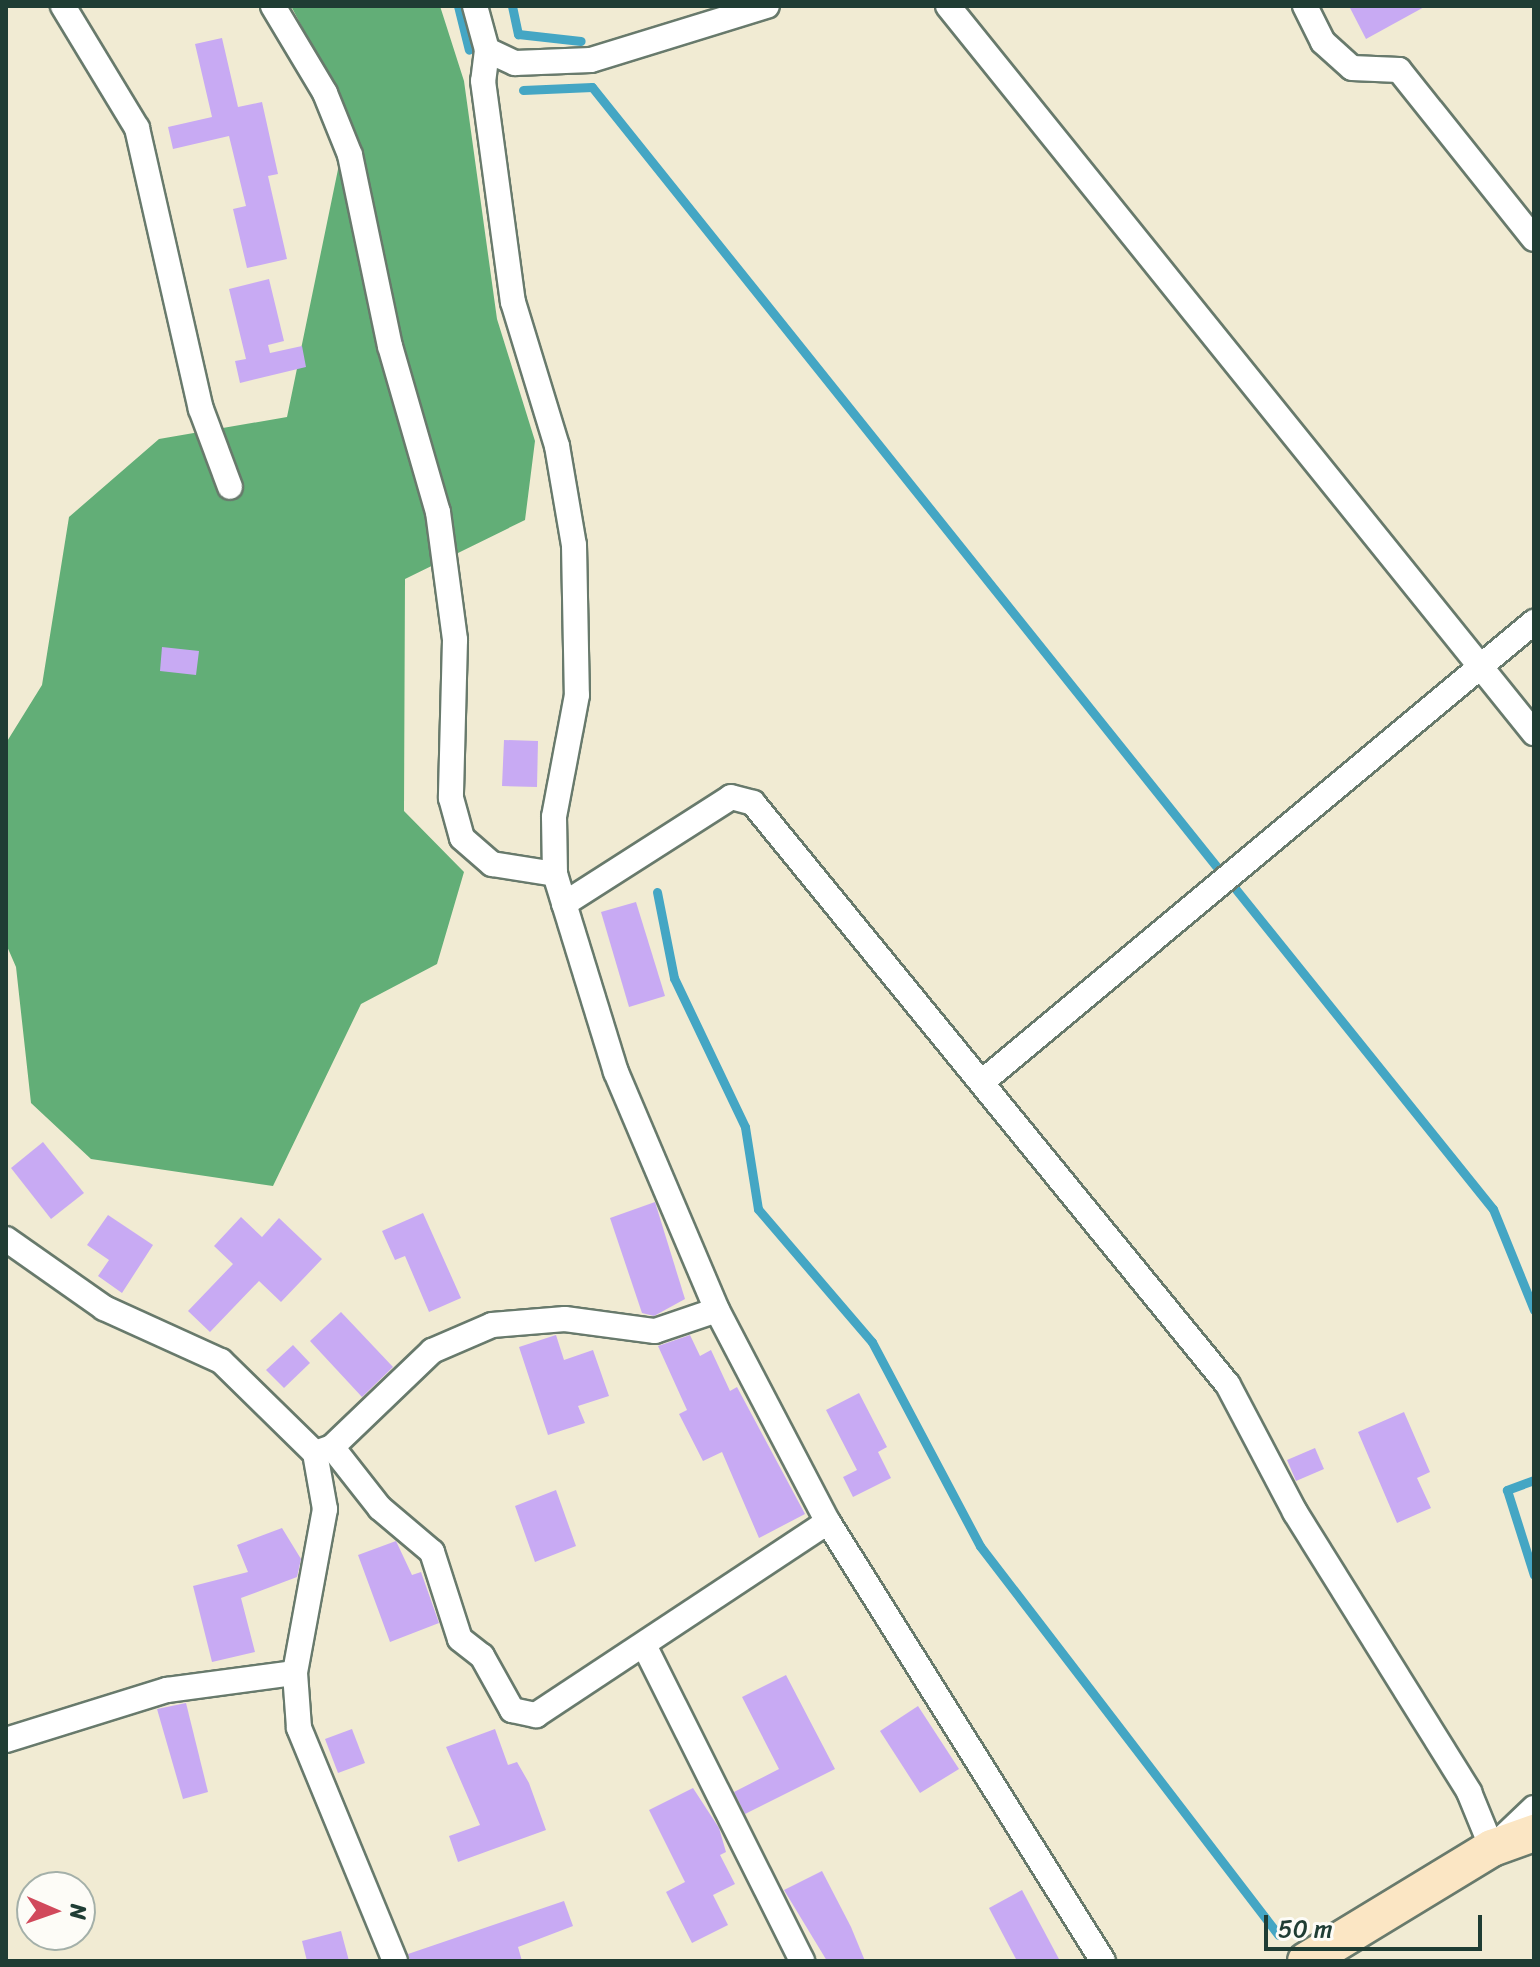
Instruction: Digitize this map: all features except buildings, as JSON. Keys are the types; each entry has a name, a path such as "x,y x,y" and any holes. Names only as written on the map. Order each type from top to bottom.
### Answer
{"main road":[{"path":"1306,1961 1492,1848 1534,1833"}],"street":[{"path":"63,6 137,128 201,409 230,487"},
{"path":"273,6 325,93 350,155 390,346 438,512 455,640 451,798 462,838 492,864 555,874"},
{"path":"475,6 487,50 483,81 513,302 557,446 574,545 577,695 554,817 555,874 616,1072 717,1310 828,1522 1103,1961"},
{"path":"487,50 515,63 591,60 767,6"},
{"path":"948,6 1534,733"},
{"path":"1305,6 1323,42 1352,68 1399,70 1534,239"},
{"path":"982,1082 1534,622"},
{"path":"564,904 731,797 753,803 1228,1385 1295,1512 1469,1792 1492,1848 1534,1808"},
{"path":"6,1239 104,1308 221,1361 324,1450 380,1508 432,1552 460,1639 482,1656 512,1710 536,1715 646,1649 828,1522"},
{"path":"395,1961 299,1728 295,1673 322,1553 324,1450 432,1351 492,1325 565,1319 655,1331 717,1310"},
{"path":"646,1649 802,1961"},
{"path":"6,1740 167,1690 295,1673"}],"green space":[{"path":"291,6 440,6 464,81 497,319 535,441 525,520 405,579 404,811 464,872 437,964 361,1004 273,1186 91,1159 31,1103 16,967 6,944 6,743 42,685 69,517 159,439 287,417 349,116"}],"waterway":[{"path":"458,6 469,50"},
{"path":"512,6 518,34 581,41"},
{"path":"523,90 592,87 1216,866"},
{"path":"1234,887 1493,1209 1534,1310"},
{"path":"657,892 674,978 745,1127 758,1209 872,1342 980,1546 1278,1935"},
{"path":"1534,1480 1507,1490 1534,1575"}]}
